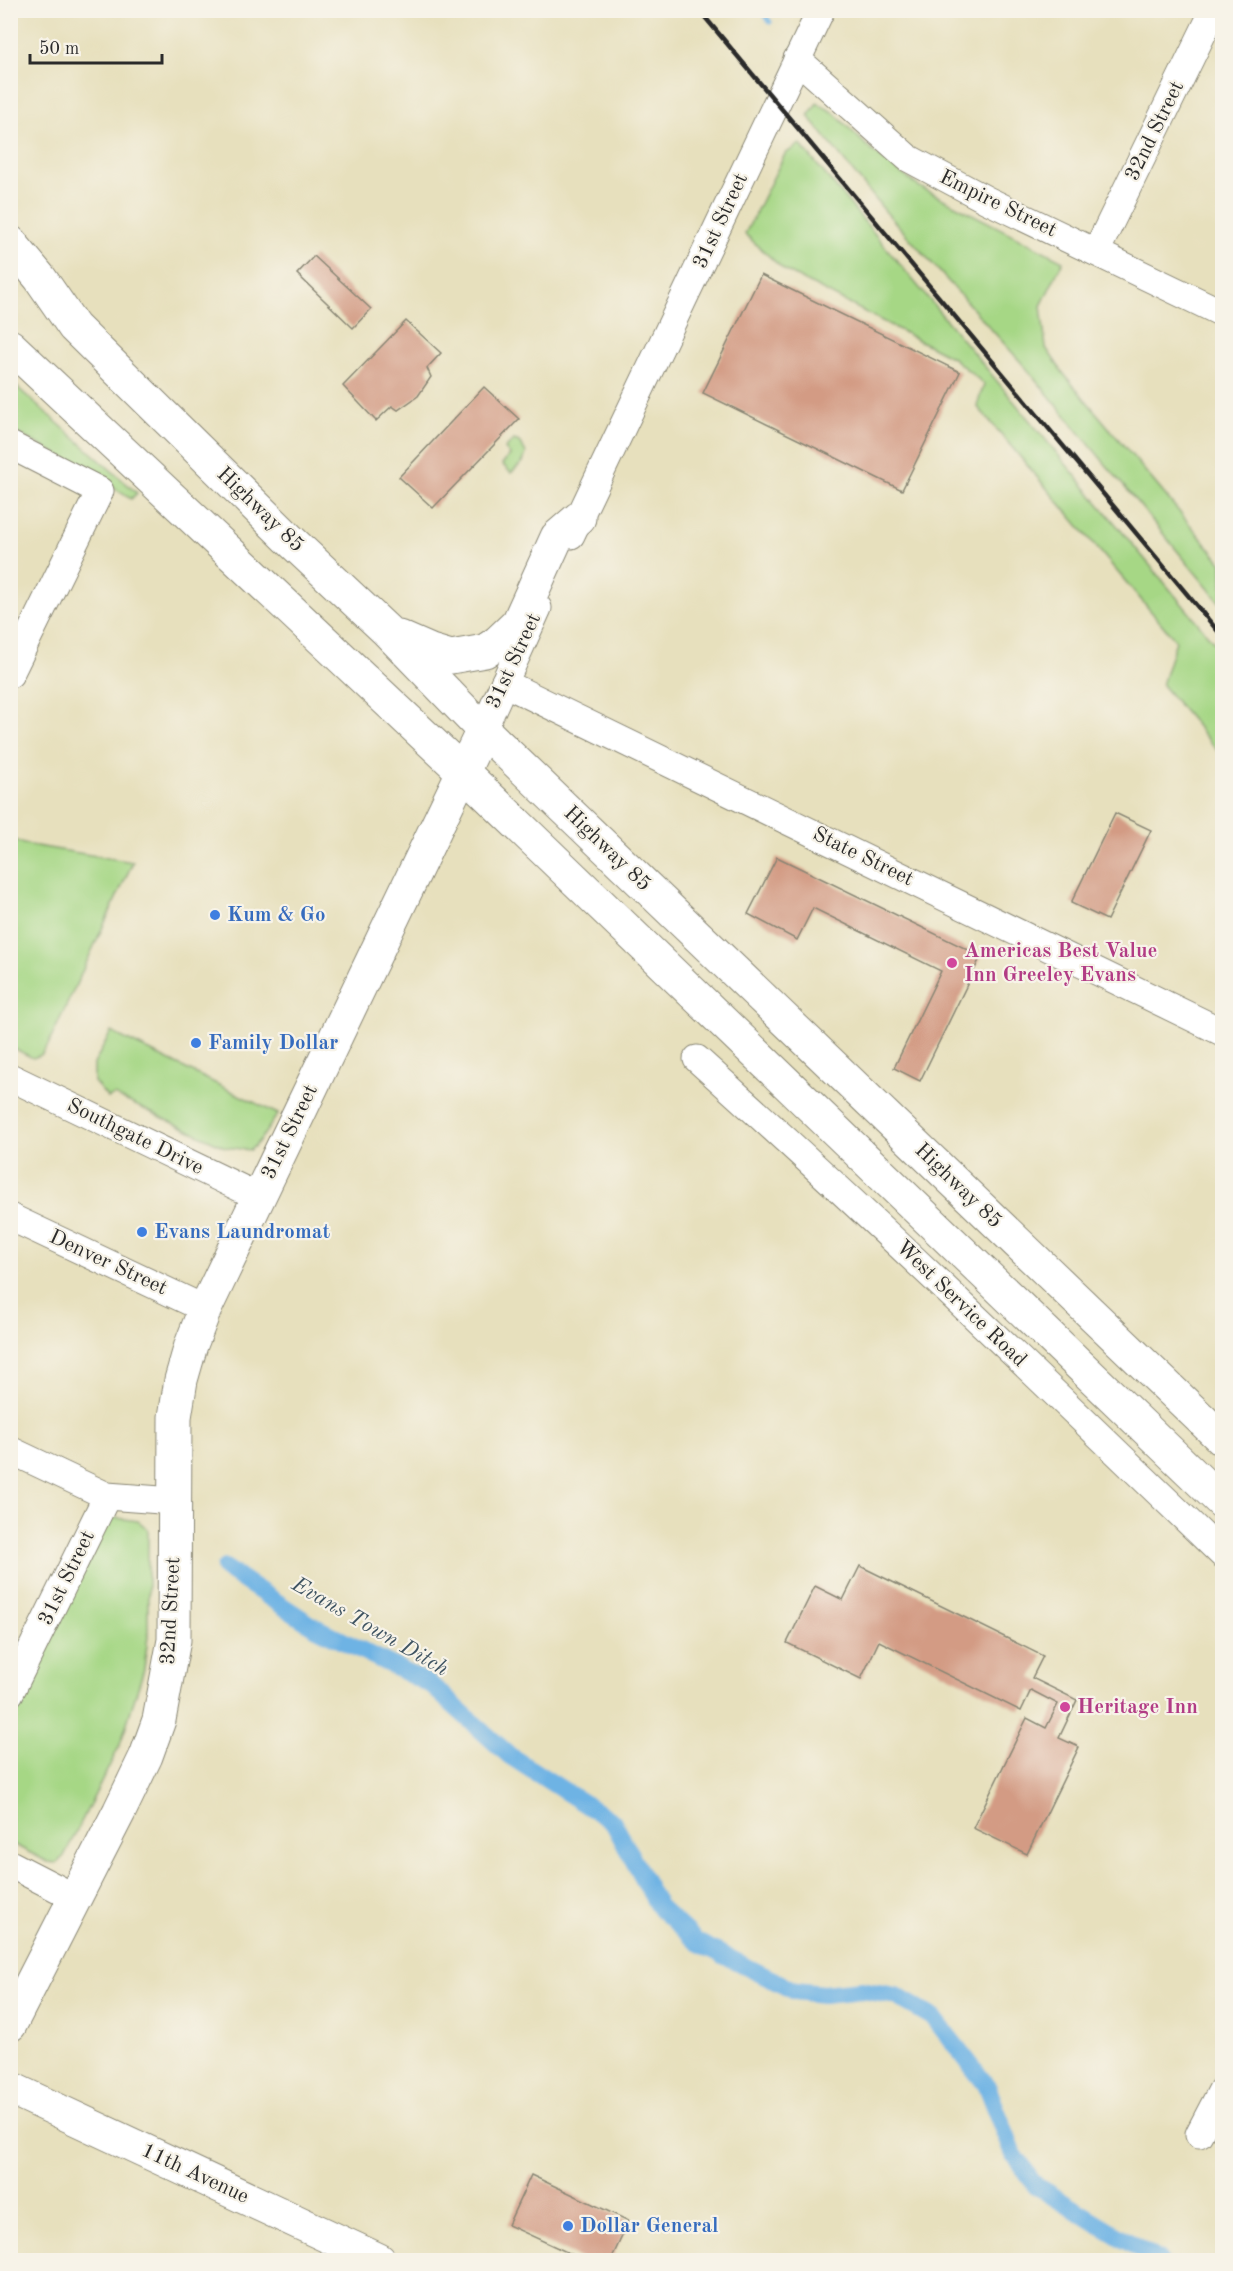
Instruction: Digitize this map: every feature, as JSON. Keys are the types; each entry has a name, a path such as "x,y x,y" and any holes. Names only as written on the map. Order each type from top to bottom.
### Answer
{"main road":[{"name":"Highway 85","path":"10,242 40,278 74,327 288,538 387,631 483,730 1222,1439"},
{"path":"10,266 74,327"},
{"name":"Highway 85","path":"10,346 462,771 1222,1502"},
{"path":"387,631 431,651 451,657 485,651 518,623 557,537 579,518"},
{"name":"31st Street","path":"205,1309 483,730"},
{"name":"32nd Street","path":"10,2025 146,1756 159,1720 174,1640 175,1417 181,1380 191,1344 205,1309"},
{"name":"11th Avenue","path":"10,2088 379,2260"}],"street":[{"name":"31st Street","path":"483,730 579,518 821,10"},
{"name":"32nd Street","path":"1096,252 1215,10"},
{"name":"Empire Street","path":"797,59 908,158 987,200 1222,313"},
{"path":"10,445 100,491 10,674"},
{"name":"State Street","path":"504,683 1222,1032"},
{"name":"West Service Road","path":"697,1059 788,1140 1222,1554"},
{"name":"Southgate Drive","path":"10,1077 259,1197"},
{"name":"Denver Street","path":"10,1217 205,1309"},
{"path":"10,1450 107,1496 174,1501"},
{"name":"31st Street","path":"10,1693 107,1496"},
{"path":"10,1864 76,1898"},
{"path":"1199,2134 1222,2090"}],"green space":[{"path":"817,103 833,112 871,150 918,186 1063,261 1041,306 1046,348 1063,373 1222,563 1222,605 1027,369 885,211 808,116"},
{"path":"800,144 1222,652 1222,756 1162,685 1176,641 977,406 984,384 953,358 784,270 745,234 785,154"},
{"path":"10,381 137,493 131,499 78,465 11,430"},
{"path":"514,440 520,443 526,453 523,462 511,473 502,464 510,455 505,449"},
{"path":"10,838 24,844 133,862 48,1045 41,1055 33,1058 11,1047"},
{"path":"111,1032 278,1114 262,1138 250,1150 225,1147 114,1095 108,1098 94,1082 94,1064"},
{"path":"111,1519 138,1521 148,1529 148,1636 144,1669 120,1745 64,1856 57,1863 48,1862 11,1843 10,1721 106,1526"}],"building":[{"path":"314,256 371,309 353,328 297,274"},
{"path":"761,275 960,372 902,490 703,393"},
{"path":"406,321 441,353 427,368 431,377 418,396 398,410 392,406 376,421 343,386"},
{"path":"484,387 519,419 433,508 399,477"},
{"path":"1115,813 1151,830 1107,920 1071,903"},
{"name":"Americas Best Value Inn Greeley Evans","path":"777,857 981,956 920,1081 894,1068 941,971 813,908 797,940 748,914"},
{"name":"Heritage Inn","path":"860,1566 1043,1656 1032,1678 1077,1700 1059,1738 1079,1747 1027,1854 973,1828 1027,1718 1046,1728 1058,1704 1031,1690 1021,1711 879,1641 861,1679 787,1643 815,1586 843,1600"},
{"path":"531,2175 629,2221 611,2260 584,2260 508,2225"}],"waterway":[{"path":"761,10 770,22"},
{"name":"Evans Town Ditch","path":"225,1568 313,1626 431,1685 510,1756 613,1822 658,1906 697,1942 795,1991 823,1994 862,1990 896,1996 934,2018 987,2086 1014,2155 1036,2186 1158,2260"}],"railway":[{"path":"699,10 1222,636"}],"place":[{"name":"Kum & Go","path":"215,915"},
{"name":"Americas Best Value Inn Greeley Evans","path":"952,963"},
{"name":"Family Dollar","path":"196,1043"},
{"name":"Evans Laundromat","path":"142,1232"},
{"name":"Heritage Inn","path":"1065,1707"},
{"name":"Dollar General","path":"568,2226"}]}
